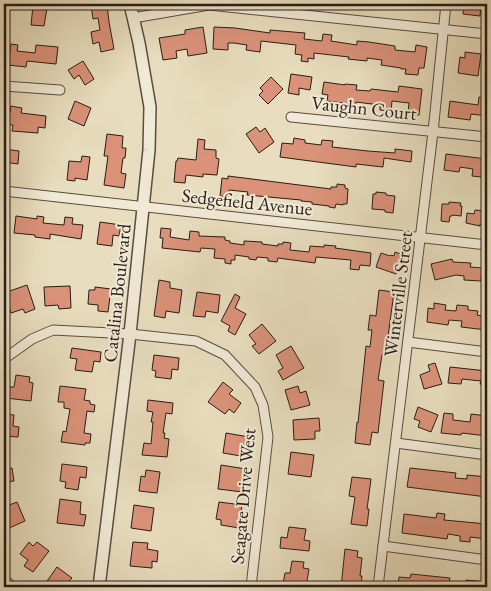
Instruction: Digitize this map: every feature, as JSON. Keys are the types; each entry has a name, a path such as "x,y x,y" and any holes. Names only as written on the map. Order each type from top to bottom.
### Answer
{"street":[{"name":"Catalina Boulevard","path":"99,587 130,334 149,150 150,107 130,4"},
{"name":"Winterville Street","path":"378,587 421,238 446,4"},
{"path":"133,18 210,5 487,34"},
{"path":"4,86 60,90"},
{"name":"Vaughn Court","path":"291,117 487,137"},
{"name":"Sedgefield Avenue","path":"4,190 487,245"},
{"name":"Seagate Drive West","path":"4,358 32,339 53,330 130,334 196,341 225,355 255,387 263,405 268,438 251,587"},
{"path":"408,342 487,352"},
{"path":"396,443 487,455"},
{"path":"383,546 487,560"},
{"path":"4,579 13,587"}],"building":[{"path":"107,4 114,49 101,52 99,42 93,44 91,32 100,30 98,18 93,19 91,5"},
{"path":"464,4 481,4 480,16 463,14"},
{"path":"33,6 47,8 44,26 31,25"},
{"path":"203,27 207,53 188,56 187,49 176,51 177,58 163,60 159,38 185,34 185,30"},
{"path":"214,27 270,33 270,30 305,33 304,39 322,41 323,34 332,35 331,41 357,45 357,41 369,42 395,46 395,50 415,52 416,45 427,47 424,68 419,68 418,75 405,74 406,69 381,65 382,60 367,58 367,61 314,53 314,59 308,58 308,62 301,61 302,55 295,54 296,45 261,41 260,52 246,50 247,45 234,43 228,43 228,50 213,49"},
{"path":"11,44 18,45 17,51 35,53 36,45 58,47 56,64 27,61 26,67 8,65"},
{"path":"465,52 481,54 478,76 458,73 460,57 465,58"},
{"path":"83,61 94,79 85,85 79,75 74,79 68,70"},
{"path":"291,74 312,77 310,90 299,88 299,95 288,93"},
{"path":"271,77 283,89 268,104 259,95 263,91 260,88"},
{"path":"324,82 357,85 356,90 370,91 371,89 398,92 399,86 422,89 419,115 408,113 409,103 392,101 391,111 380,110 380,105 356,102 355,107 343,106 343,103 327,101 328,95 322,94"},
{"path":"479,97 487,98 487,116 471,114 470,120 448,117 450,101 478,105"},
{"path":"75,101 91,108 84,126 68,119"},
{"path":"11,106 22,108 21,113 46,116 45,128 38,127 38,133 12,131 13,125 4,124 4,111 10,112"},
{"path":"256,127 260,132 265,128 274,142 259,153 246,134"},
{"path":"107,134 123,136 122,148 126,148 121,173 126,174 124,188 104,185 108,156 104,156"},
{"path":"294,138 305,140 305,143 321,145 322,140 333,141 332,147 368,151 395,153 395,149 412,151 411,162 384,158 383,167 356,164 356,167 280,157 282,143 293,144"},
{"path":"198,139 205,140 204,149 216,150 216,158 219,159 217,175 203,174 203,177 186,175 185,183 174,182 178,158 196,160"},
{"path":"4,149 19,151 18,164 4,162"},
{"path":"446,154 487,159 487,172 482,171 481,177 472,176 473,169 460,167 459,172 444,170"},
{"path":"82,156 90,157 87,180 75,178 75,181 67,180 69,161 81,162"},
{"path":"228,176 331,189 331,187 337,187 337,184 345,185 345,188 348,189 347,204 336,204 335,208 301,200 247,195 248,192 229,190 228,197 220,196 222,178 228,179"},
{"path":"376,192 395,196 393,213 372,209 373,194 376,194"},
{"path":"449,202 461,203 461,216 452,215 449,222 441,221 442,204 449,204"},
{"path":"475,210 487,211 487,225 480,224 480,226 466,223 467,213 474,214"},
{"path":"16,216 37,219 37,216 44,217 43,223 64,225 65,217 73,218 72,224 83,225 81,239 50,234 50,239 14,233"},
{"path":"100,222 121,225 119,236 113,235 112,246 97,244"},
{"path":"161,228 171,229 170,237 189,240 190,231 199,232 199,236 225,237 225,240 230,241 230,243 244,245 244,241 262,242 262,244 278,246 278,244 283,244 283,242 291,243 290,250 309,252 310,246 336,246 335,248 371,253 370,266 360,265 359,270 350,269 351,260 316,257 315,263 278,258 277,262 268,261 268,258 257,257 256,260 235,255 235,260 231,260 231,264 225,263 225,259 214,258 215,249 201,248 200,252 162,248"},
{"path":"395,252 403,255 396,274 376,267 381,253 394,256"},
{"path":"452,259 453,262 471,263 470,267 482,268 481,281 464,280 464,276 456,275 435,280 431,264"},
{"path":"159,280 170,282 170,288 182,290 179,313 166,311 165,318 154,316"},
{"path":"27,285 35,309 25,313 23,309 11,313 4,293"},
{"path":"70,286 71,308 59,309 58,305 45,306 44,287"},
{"path":"95,287 111,289 108,312 98,311 98,305 88,304 89,290 95,290"},
{"path":"379,290 394,292 387,344 389,344 388,355 382,355 378,380 384,381 378,433 372,432 370,445 355,443 366,346 370,347 372,330 368,330 370,315 376,316"},
{"path":"197,292 220,295 218,313 206,311 205,317 193,316"},
{"path":"235,294 240,297 235,308 246,314 235,335 228,331 230,326 221,321"},
{"path":"434,303 446,305 445,310 456,311 457,305 468,306 468,310 478,311 477,315 487,317 487,330 461,327 462,321 449,320 448,325 427,322 428,308 434,309"},
{"path":"262,324 276,341 259,354 252,346 256,344 249,335"},
{"path":"291,346 304,368 283,380 278,371 283,368 276,355"},
{"path":"72,348 101,352 100,362 94,361 92,372 75,370 77,359 70,358"},
{"path":"154,355 179,358 178,370 172,369 171,379 155,377 156,371 152,370"},
{"path":"435,363 442,384 424,389 420,375 430,371 428,365"},
{"path":"450,367 487,371 487,385 480,384 481,381 462,379 461,384 448,383"},
{"path":"16,375 30,377 29,382 33,383 31,401 6,398 7,387 14,387"},
{"path":"223,382 233,390 229,394 241,403 234,413 229,409 225,414 208,402"},
{"path":"60,386 86,389 84,400 90,401 90,404 95,405 94,412 87,411 84,433 91,434 90,443 85,443 85,445 61,442 63,431 66,432 70,409 64,408 64,402 58,402"},
{"path":"298,386 300,393 306,391 310,405 291,410 285,390"},
{"path":"148,400 173,403 172,414 166,413 163,433 165,433 164,438 169,439 167,457 142,455 144,443 151,444 153,412 147,411"},
{"path":"418,407 438,415 431,432 418,427 420,421 414,419"},
{"path":"444,413 453,414 453,420 470,422 471,414 487,416 487,436 441,433"},
{"path":"4,414 14,415 13,426 19,427 18,437 4,436"},
{"path":"319,418 320,431 315,431 315,439 294,440 293,420"},
{"path":"226,433 249,437 248,445 242,444 241,456 223,453"},
{"path":"291,452 314,455 311,477 288,474"},
{"path":"62,464 87,467 86,478 80,477 78,490 65,488 66,482 60,481"},
{"path":"221,465 246,469 243,492 218,489"},
{"path":"12,468 14,481 4,482 4,469"},
{"path":"410,468 456,473 455,478 467,479 467,475 487,477 487,497 407,487"},
{"path":"146,470 160,472 157,493 139,491 141,476 145,477"},
{"path":"352,477 371,479 367,526 351,524 355,497 349,496"},
{"path":"60,499 81,502 80,514 86,515 84,526 57,523"},
{"path":"17,502 25,521 7,529 4,519 7,518 4,507"},
{"path":"219,502 242,505 239,528 221,525 221,520 216,519"},
{"path":"134,505 154,508 151,531 131,528"},
{"path":"437,513 445,514 444,520 487,524 487,539 470,537 470,542 460,541 460,536 448,534 447,539 402,533 404,514 436,518"},
{"path":"289,527 306,529 304,540 310,541 309,551 280,548 281,537 287,538"},
{"path":"29,542 33,546 37,542 49,551 33,572 24,566 28,560 20,554"},
{"path":"133,542 148,543 147,549 158,551 157,562 152,561 152,568 130,566"},
{"path":"345,549 358,551 357,557 362,558 361,586 341,587"},
{"path":"292,561 304,562 303,568 309,569 306,587 283,584 285,573 290,573"},
{"path":"57,567 72,578 69,581 78,587 49,587 45,584"},
{"path":"411,574 450,578 448,587 398,587 399,577 410,578"},
{"path":"466,580 487,582 487,587 465,587"}]}
